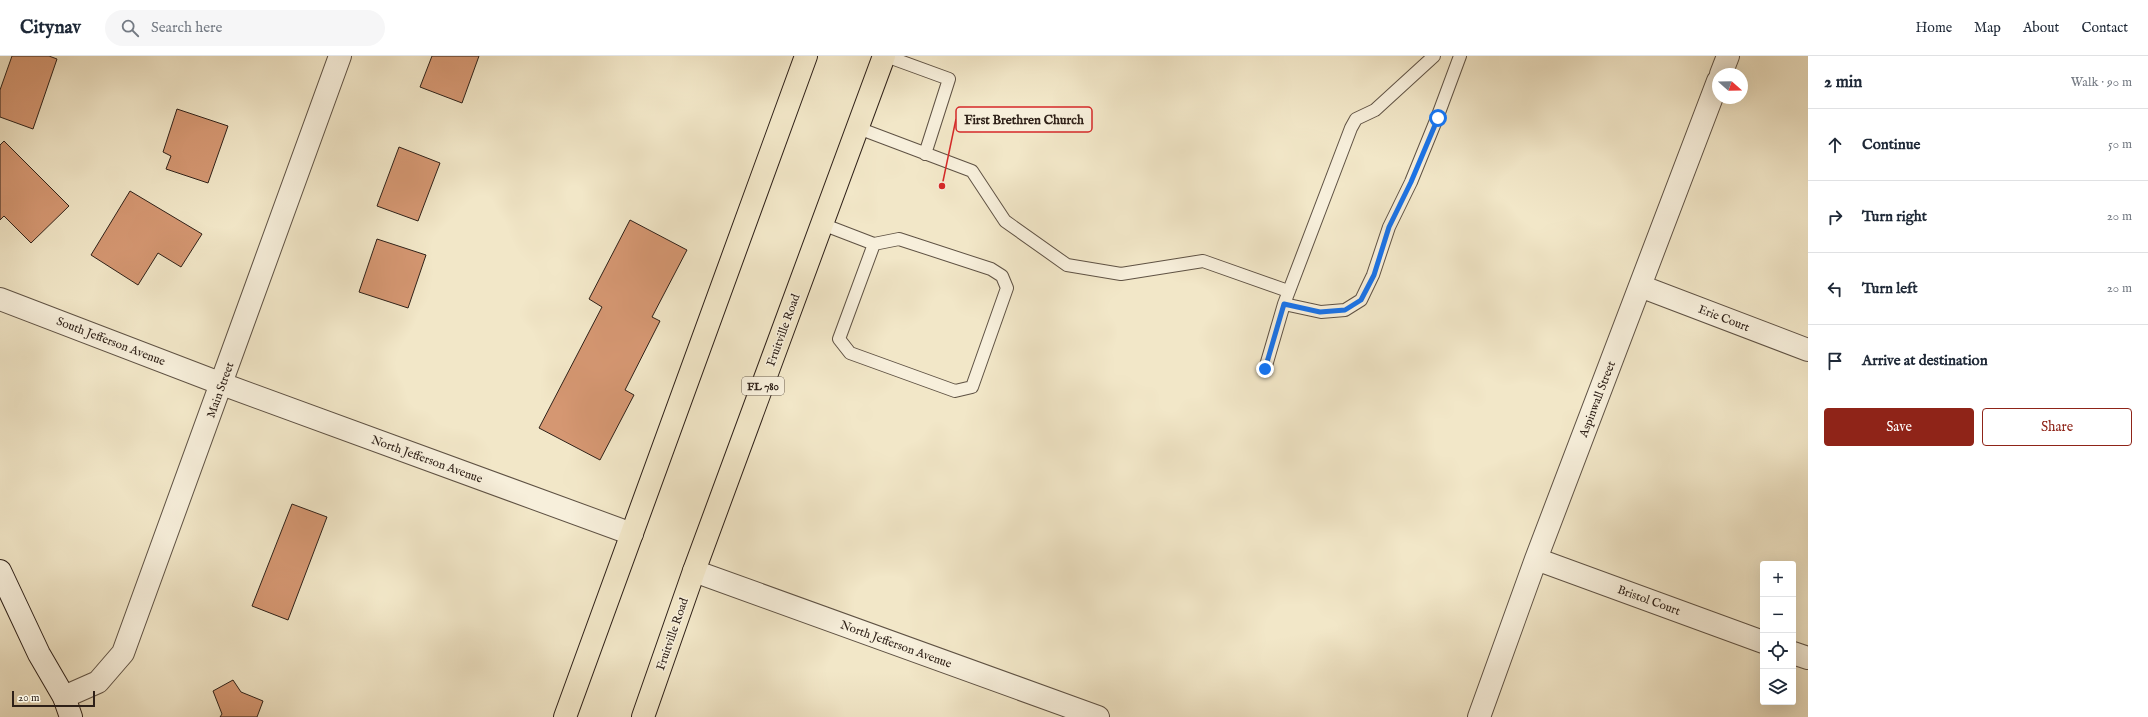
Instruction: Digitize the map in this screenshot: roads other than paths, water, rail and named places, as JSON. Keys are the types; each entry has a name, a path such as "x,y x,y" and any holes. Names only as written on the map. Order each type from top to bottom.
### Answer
{"main road":[{"path":"565,717 806,56"},
{"name":"Fruitville Road","path":"643,717 694,571 885,56"}],"street":[{"name":"Main Street","path":"67,707 98,682 123,653 340,56"},
{"path":"1723,68 1728,56"},
{"name":"Aspinwall Street","path":"1479,717 1536,559 1712,97"},
{"name":"Erie Court","path":"1640,286 1808,350"},
{"name":"South Jefferson Avenue","path":"0,299 222,384"},
{"name":"North Jefferson Avenue","path":"222,384 632,534"},
{"name":"Bristol Court","path":"1536,559 1760,641"},
{"path":"0,571 67,707"},
{"name":"North Jefferson Avenue","path":"694,571 1098,717"},
{"path":"1796,654 1808,658"}],"lane":[{"path":"885,56 949,79 925,154"},
{"path":"1265,369 1288,291 1351,128 1356,120 1375,110 1434,56"},
{"path":"1284,304 1320,312 1345,310 1361,300 1374,275 1389,227 1411,182 1438,118 1460,56"},
{"path":"858,128 972,171 1005,221 1067,265 1121,274 1203,261 1288,291"},
{"path":"822,224 874,244 900,239 991,269 1002,276 1007,288 972,387 955,391 850,353 839,339 874,244"}],"place":[{"name":"First Brethren Church","path":"942,186"}]}
